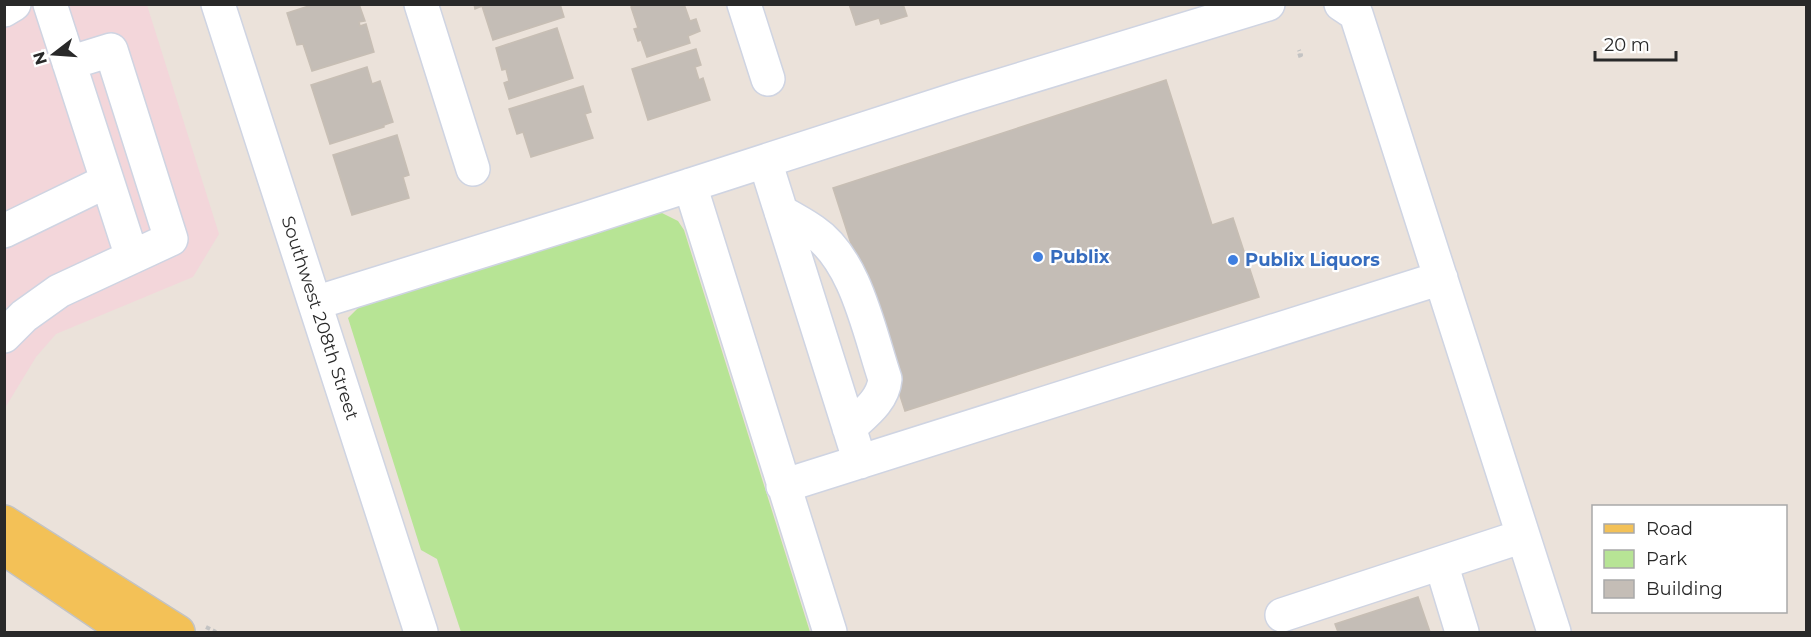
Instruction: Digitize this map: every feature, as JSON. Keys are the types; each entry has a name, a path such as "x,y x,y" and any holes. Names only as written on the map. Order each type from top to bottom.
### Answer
{"main road":[{"path":"4,522 178,633"},
{"path":"4,548 128,633"}],"street":[{"path":"4,10 14,4"},
{"path":"50,4 132,257"},
{"name":"Southwest 208th Street","path":"218,4 421,633"},
{"path":"421,4 473,169"},
{"path":"744,4 768,79"},
{"path":"315,303 963,97 1268,4"},
{"path":"1341,4 1356,14 1554,633"},
{"path":"4,336 24,316 59,291 171,239 111,50 69,63"},
{"path":"765,161 860,462"},
{"path":"8,221 106,181"},
{"path":"690,185 830,633"},
{"path":"781,212 814,231 843,262 852,279 885,379 884,390 879,398 849,428"},
{"path":"783,486 1441,278"},
{"path":"1282,615 1523,536"},
{"path":"1441,563 1462,633"}],"path":[{"path":"1298,56 1301,55 1299,50"}],"shaded area":[{"path":"5,5 147,5 219,234 193,277 56,334 36,357 5,408"}],"green space":[{"path":"658,211 678,221 684,230 810,632 461,632 437,559 421,550 348,318 360,306"}],"building":[{"path":"315,4 359,4 365,21 359,22 360,26 366,24 374,52 312,71 303,44 297,45 287,13"},
{"path":"474,4 560,4 564,17 493,40 482,6 475,9"},
{"path":"639,4 684,4 690,21 696,19 700,31 688,36 690,43 647,57 634,29 638,28 631,7"},
{"path":"849,4 903,4 907,16 881,24 879,18 856,25"},
{"path":"557,28 573,78 509,99 504,83 509,81 506,69 502,70 496,48"},
{"path":"696,49 701,65 695,67 699,80 703,78 710,100 648,120 632,69"},
{"path":"367,67 372,84 380,81 393,122 330,144 311,85"},
{"path":"1166,80 1212,225 1233,218 1259,297 905,411 833,188"},
{"path":"583,86 591,112 585,114 593,138 531,157 523,132 517,134 509,109"},
{"path":"397,135 409,175 403,177 409,198 352,215 333,155"},
{"path":"1418,597 1430,632 1338,632 1335,624"}],"place":[{"name":"Publix","path":"1038,257"},
{"name":"Publix Liquors","path":"1233,260"}]}
